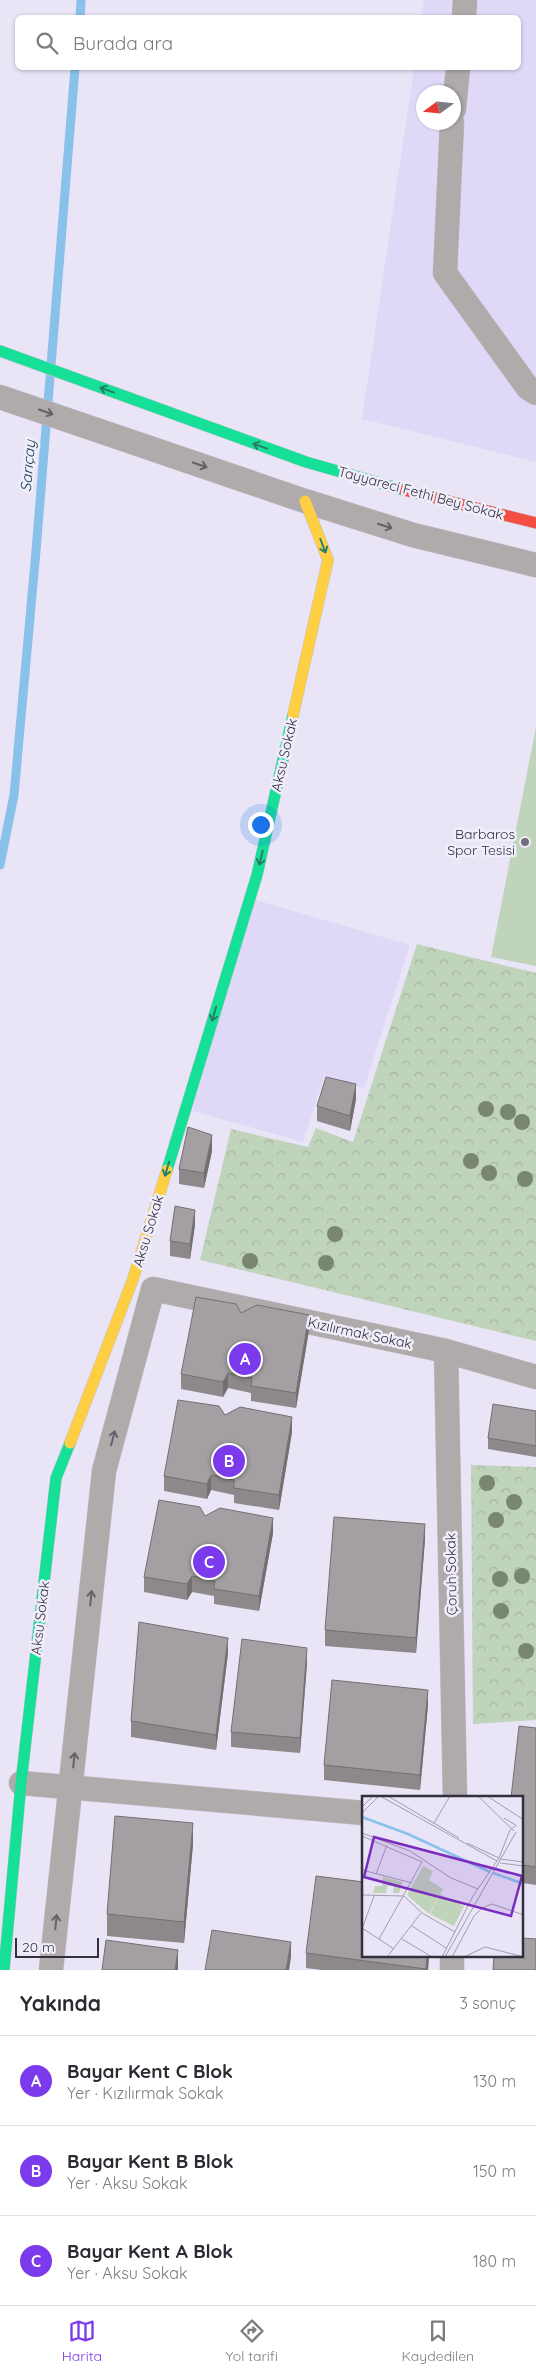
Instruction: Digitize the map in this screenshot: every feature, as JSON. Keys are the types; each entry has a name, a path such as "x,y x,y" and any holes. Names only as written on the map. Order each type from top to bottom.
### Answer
{"street":[{"path":"464,15 466,0"},
{"path":"456,85 458,70"},
{"path":"452,130 445,272 528,388 536,393"},
{"name":"Tayyareci Fethi Bey Sokak","path":"0,351 306,462 442,501 536,523"},
{"path":"0,397 305,501 413,535 536,565"},
{"name":"Aksu Sokak","path":"4,1970 21,1783 56,1478 133,1279 257,875 328,560 305,501"},
{"name":"Kızılırmak Sokak","path":"71,1788 104,1471 153,1289 446,1351 536,1377"},
{"name":"Çoruh Sokak","path":"446,1351 455,1796"},
{"path":"21,1783 362,1813"},
{"path":"51,1970 71,1788"}],"shaded area":[{"path":"424,0 536,0 536,462 362,419 414,70 521,70 521,15 421,15"},
{"path":"252,899 410,945 364,1088 324,1077 303,1142 192,1111"}],"green space":[{"name":"Barbaros Spor Tesisi","path":"536,727 536,966 491,957"},
{"path":"417,944 536,973 536,1341 200,1260 231,1129 308,1147 316,1128 353,1142"},
{"path":"471,1465 536,1467 536,1720 473,1724"}],"building":[{"path":"326,1077 356,1084 350,1116 317,1106"},
{"path":"188,1127 212,1135 204,1173 179,1169"},
{"path":"175,1206 195,1210 190,1244 170,1241"},
{"path":"196,1297 236,1304 241,1313 257,1305 309,1315 296,1393 251,1386 252,1378 228,1373 223,1382 181,1374"},
{"path":"178,1400 219,1406 225,1415 240,1407 292,1417 279,1495 234,1488 234,1480 211,1475 207,1484 164,1476"},
{"path":"493,1404 536,1411 536,1446 488,1438"},
{"path":"159,1500 200,1507 205,1516 220,1508 273,1518 259,1596 214,1589 215,1581 192,1576 187,1584 144,1577"},
{"path":"334,1517 425,1524 416,1638 325,1630"},
{"path":"139,1622 228,1638 216,1735 131,1721"},
{"path":"242,1639 307,1648 300,1738 231,1732"},
{"path":"332,1680 428,1690 420,1775 324,1765"},
{"path":"519,1726 536,1728 536,1867 524,1865 524,1796 511,1796"},
{"path":"115,1816 193,1823 184,1922 107,1914"},
{"path":"316,1876 362,1882 362,1958 427,1958 426,1969 306,1953"},
{"path":"212,1930 291,1942 286,1970 205,1970"},
{"path":"524,1938 536,1939 536,1970 493,1970 494,1958 524,1958"},
{"path":"106,1940 178,1950 175,1970 102,1970"}],"waterway":[{"name":"Sarıçay","path":"80,15 81,0"},
{"name":"Sarıçay","path":"0,865 14,795 36,551 75,70"}],"traffic: fast":[{"path":"0,351 306,462 404,490"},
{"path":"167,1170 257,875 293,715"},
{"path":"4,1970 21,1783 56,1478 70,1443"}],"traffic: slow":[{"path":"293,715 328,560 305,501"},
{"path":"70,1443 133,1279 167,1170"}],"traffic: jam":[{"path":"404,490 536,523"}],"place":[{"name":"Barbaros Spor Tesisi","path":"525,842"},
{"name":"Bayar Kent C Blok","path":"245,1359"},
{"name":"Bayar Kent B Blok","path":"229,1461"},
{"name":"Bayar Kent A Blok","path":"209,1562"}]}
